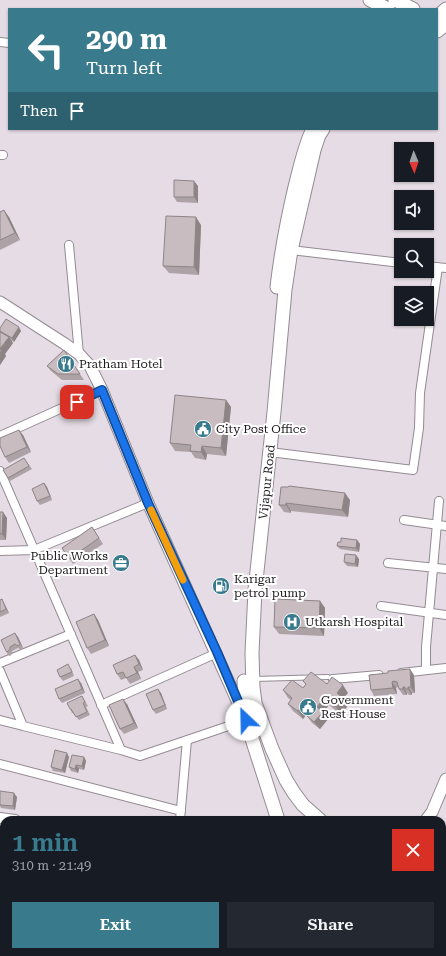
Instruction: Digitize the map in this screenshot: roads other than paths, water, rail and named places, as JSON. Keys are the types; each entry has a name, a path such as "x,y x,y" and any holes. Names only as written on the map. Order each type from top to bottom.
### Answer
{"main road":[{"path":"370,0 386,8"},
{"path":"395,0 411,8"},
{"path":"440,27 446,9"},
{"name":"Vijapur Road","path":"277,816 246,720 243,651 247,590 274,310 284,234 302,160 308,139 312,130"},
{"name":"Vijapur Road","path":"315,816 303,805 286,780 272,750 255,703 252,653 255,590 282,321 291,250 314,150 322,130"},
{"path":"0,302 65,344 79,354 90,366 102,390 148,503 217,652 246,720"},
{"path":"429,816 446,779"}],"street":[{"path":"69,245 79,354"},
{"path":"291,250 394,262"},
{"path":"270,452 413,470 419,428 420,393 442,267"},
{"path":"0,436 102,390"},
{"path":"0,471 121,750"},
{"path":"426,670 426,647 439,501"},
{"path":"0,551 34,550 148,503"},
{"path":"404,520 446,526"},
{"path":"388,563 446,569"},
{"path":"381,606 446,615"},
{"path":"0,663 71,634"},
{"path":"101,705 217,652"},
{"path":"330,678 391,674 446,668"},
{"path":"0,671 23,726"},
{"path":"0,720 140,756 260,716"},
{"path":"180,816 187,740"},
{"path":"0,764 181,811"}],"lane":[{"path":"253,680 330,678"}],"place":[{"name":"Pratham Hotel","path":"66,364"},
{"name":"City Post Office","path":"203,429"},
{"name":"Public Works Department","path":"121,563"},
{"name":"Karigar petrol pump","path":"221,586"},
{"name":"Utkarsh Hospital","path":"292,622"},
{"name":"Government Rest House","path":"308,707"}]}
